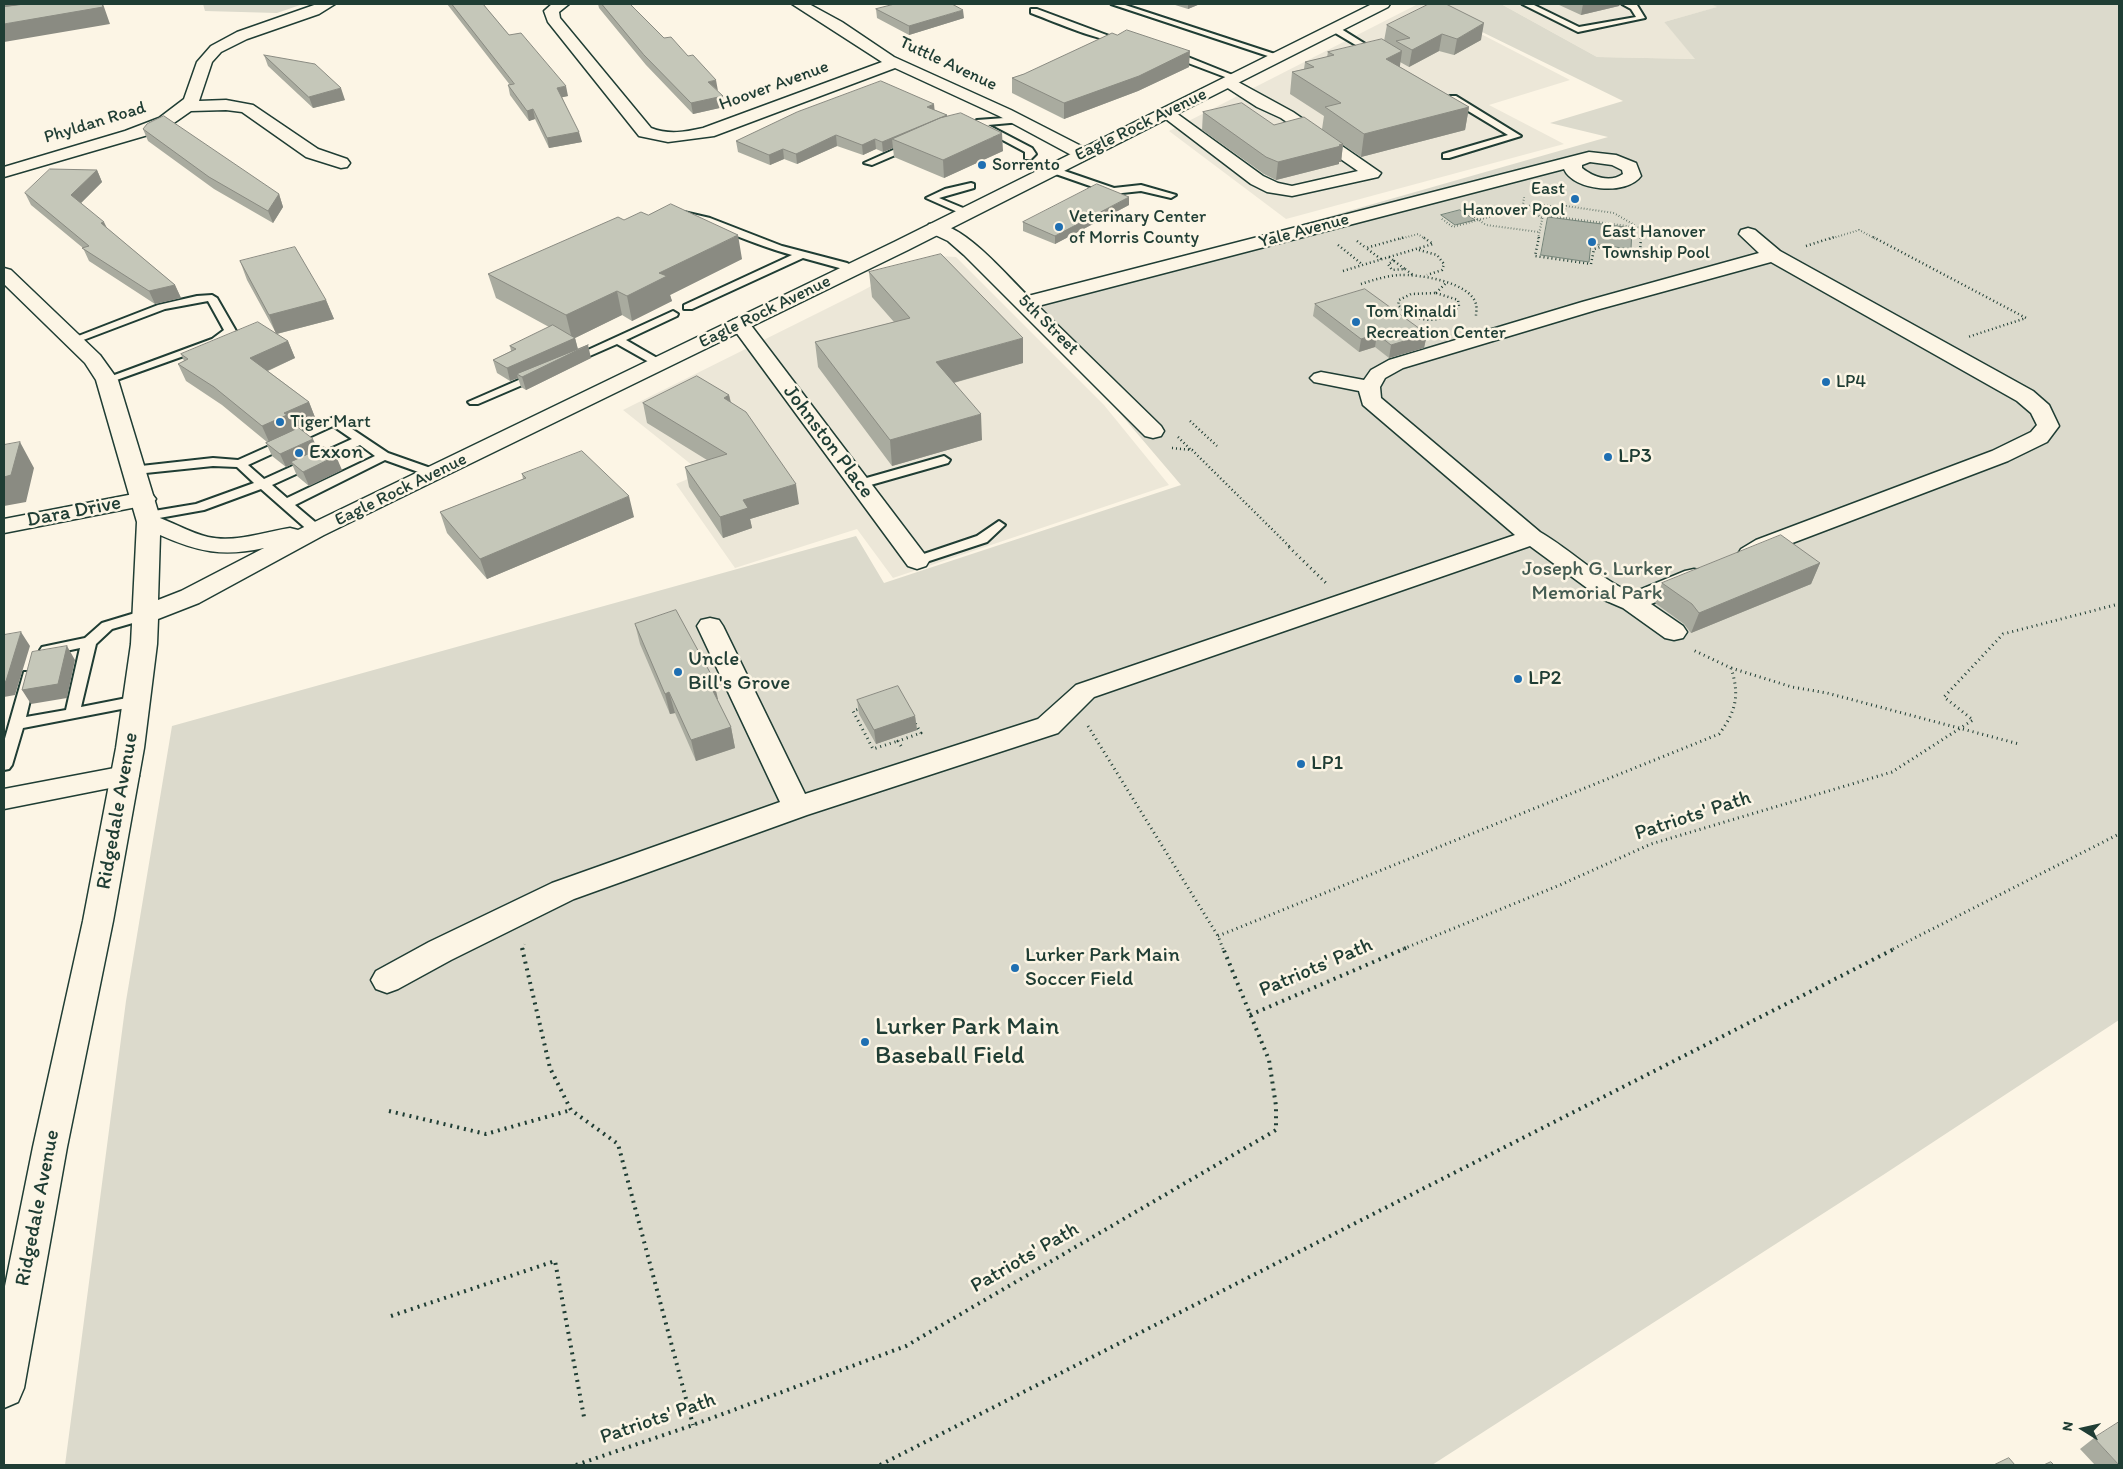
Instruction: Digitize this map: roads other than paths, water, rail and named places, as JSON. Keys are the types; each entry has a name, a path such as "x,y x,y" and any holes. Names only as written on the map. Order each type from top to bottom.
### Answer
{"street":[{"name":"Phyldan Road","path":"4,172 139,132 163,122 187,106 198,90 202,64 215,50 241,37 328,4"},
{"name":"Tuttle Avenue","path":"799,4 837,25 895,63 1018,120 1083,154"},
{"name":"Eagle Rock Avenue","path":"145,615 190,597 316,530 435,474 936,228 1383,4"},
{"name":"Hoover Avenue","path":"558,6 551,11 553,19 645,132 665,138 692,136 708,132 895,63"},
{"path":"1166,113 1257,180 1273,188 1292,192 1372,173 1287,115 1264,104 1233,80"},
{"path":"187,106 226,105 247,108 312,153 340,163"},
{"name":"Yale Avenue","path":"1026,303 1581,159"},
{"name":"5th Street","path":"936,228 955,237 1026,303 1153,431"},
{"path":"1632,602 1765,546 2000,456 2039,437 2048,426 2041,410 2025,396 1773,255 1748,234"},
{"path":"1674,632 1632,602 1611,593 1558,553 1532,538 1371,400 1369,387 1378,374 1396,364 1589,306 1773,255"},
{"name":"Ridgedale Avenue","path":"4,274 93,359 108,380 147,512 145,615 137,701 125,776 98,922 9,1326 4,1388"},
{"name":"Johnston Place","path":"740,324 917,561"},
{"path":"1321,378 1369,387"},
{"path":"147,512 205,544 216,546 238,545 316,530"},
{"name":"Dara Drive","path":"4,526 147,512"},
{"path":"387,980 563,891 797,807 1048,726 1085,691 1532,538"},
{"path":"710,626 797,807"},
{"path":"4,799 125,776"}],"lane":[{"path":"1115,4 1280,57"},
{"path":"1526,4 1578,30 1641,18 1634,7 1626,4"},
{"path":"1034,11 1111,39 1134,42"},
{"path":"1335,29 1384,58"},
{"path":"1164,51 1233,80"},
{"path":"1442,92 1516,136 1446,156"},
{"path":"1018,120 968,124 982,126 1029,150 1031,154 1028,157"},
{"path":"869,163 924,139"},
{"path":"1053,170 1113,192 1141,188 1171,195"},
{"path":"965,212 931,198 948,191 971,186"},
{"path":"669,216 686,215 714,222 767,245 854,268"},
{"path":"688,307 803,254"},
{"path":"74,340 157,310 200,298 212,298 230,331 216,341 108,380"},
{"path":"564,363 673,314"},
{"path":"618,340 660,364"},
{"path":"474,402 546,371"},
{"path":"136,470 213,462 240,464 334,422 384,456 435,474"},
{"path":"147,512 199,507 264,484 360,440"},
{"path":"286,504 384,456"},
{"path":"860,484 944,460"},
{"path":"240,464 316,530"},
{"path":"917,561 982,539 999,525"},
{"path":"4,765 17,724 34,657 89,642 107,626 145,615"},
{"path":"72,714 89,642"},
{"path":"17,724 137,701"}],"place":[{"name":"Sorrento","path":"982,165"},
{"name":"East Hanover Pool","path":"1575,199"},
{"name":"Veterinary Center of Morris County","path":"1059,227"},
{"name":"East Hanover Township Pool","path":"1592,242"},
{"name":"Tom Rinaldi Recreation Center","path":"1356,322"},
{"name":"LP4","path":"1826,382"},
{"name":"Tiger Mart","path":"280,422"},
{"name":"Exxon","path":"299,453"},
{"name":"LP3","path":"1608,457"},
{"name":"Uncle Bill's Grove","path":"678,672"},
{"name":"LP2","path":"1518,679"},
{"name":"LP1","path":"1301,764"},
{"name":"Lurker Park Main Soccer Field","path":"1015,968"},
{"name":"Lurker Park Main Baseball Field","path":"865,1042"}],"park label":[{"name":"Joseph G. Lurker Memorial Park","path":"1597,582"}]}
